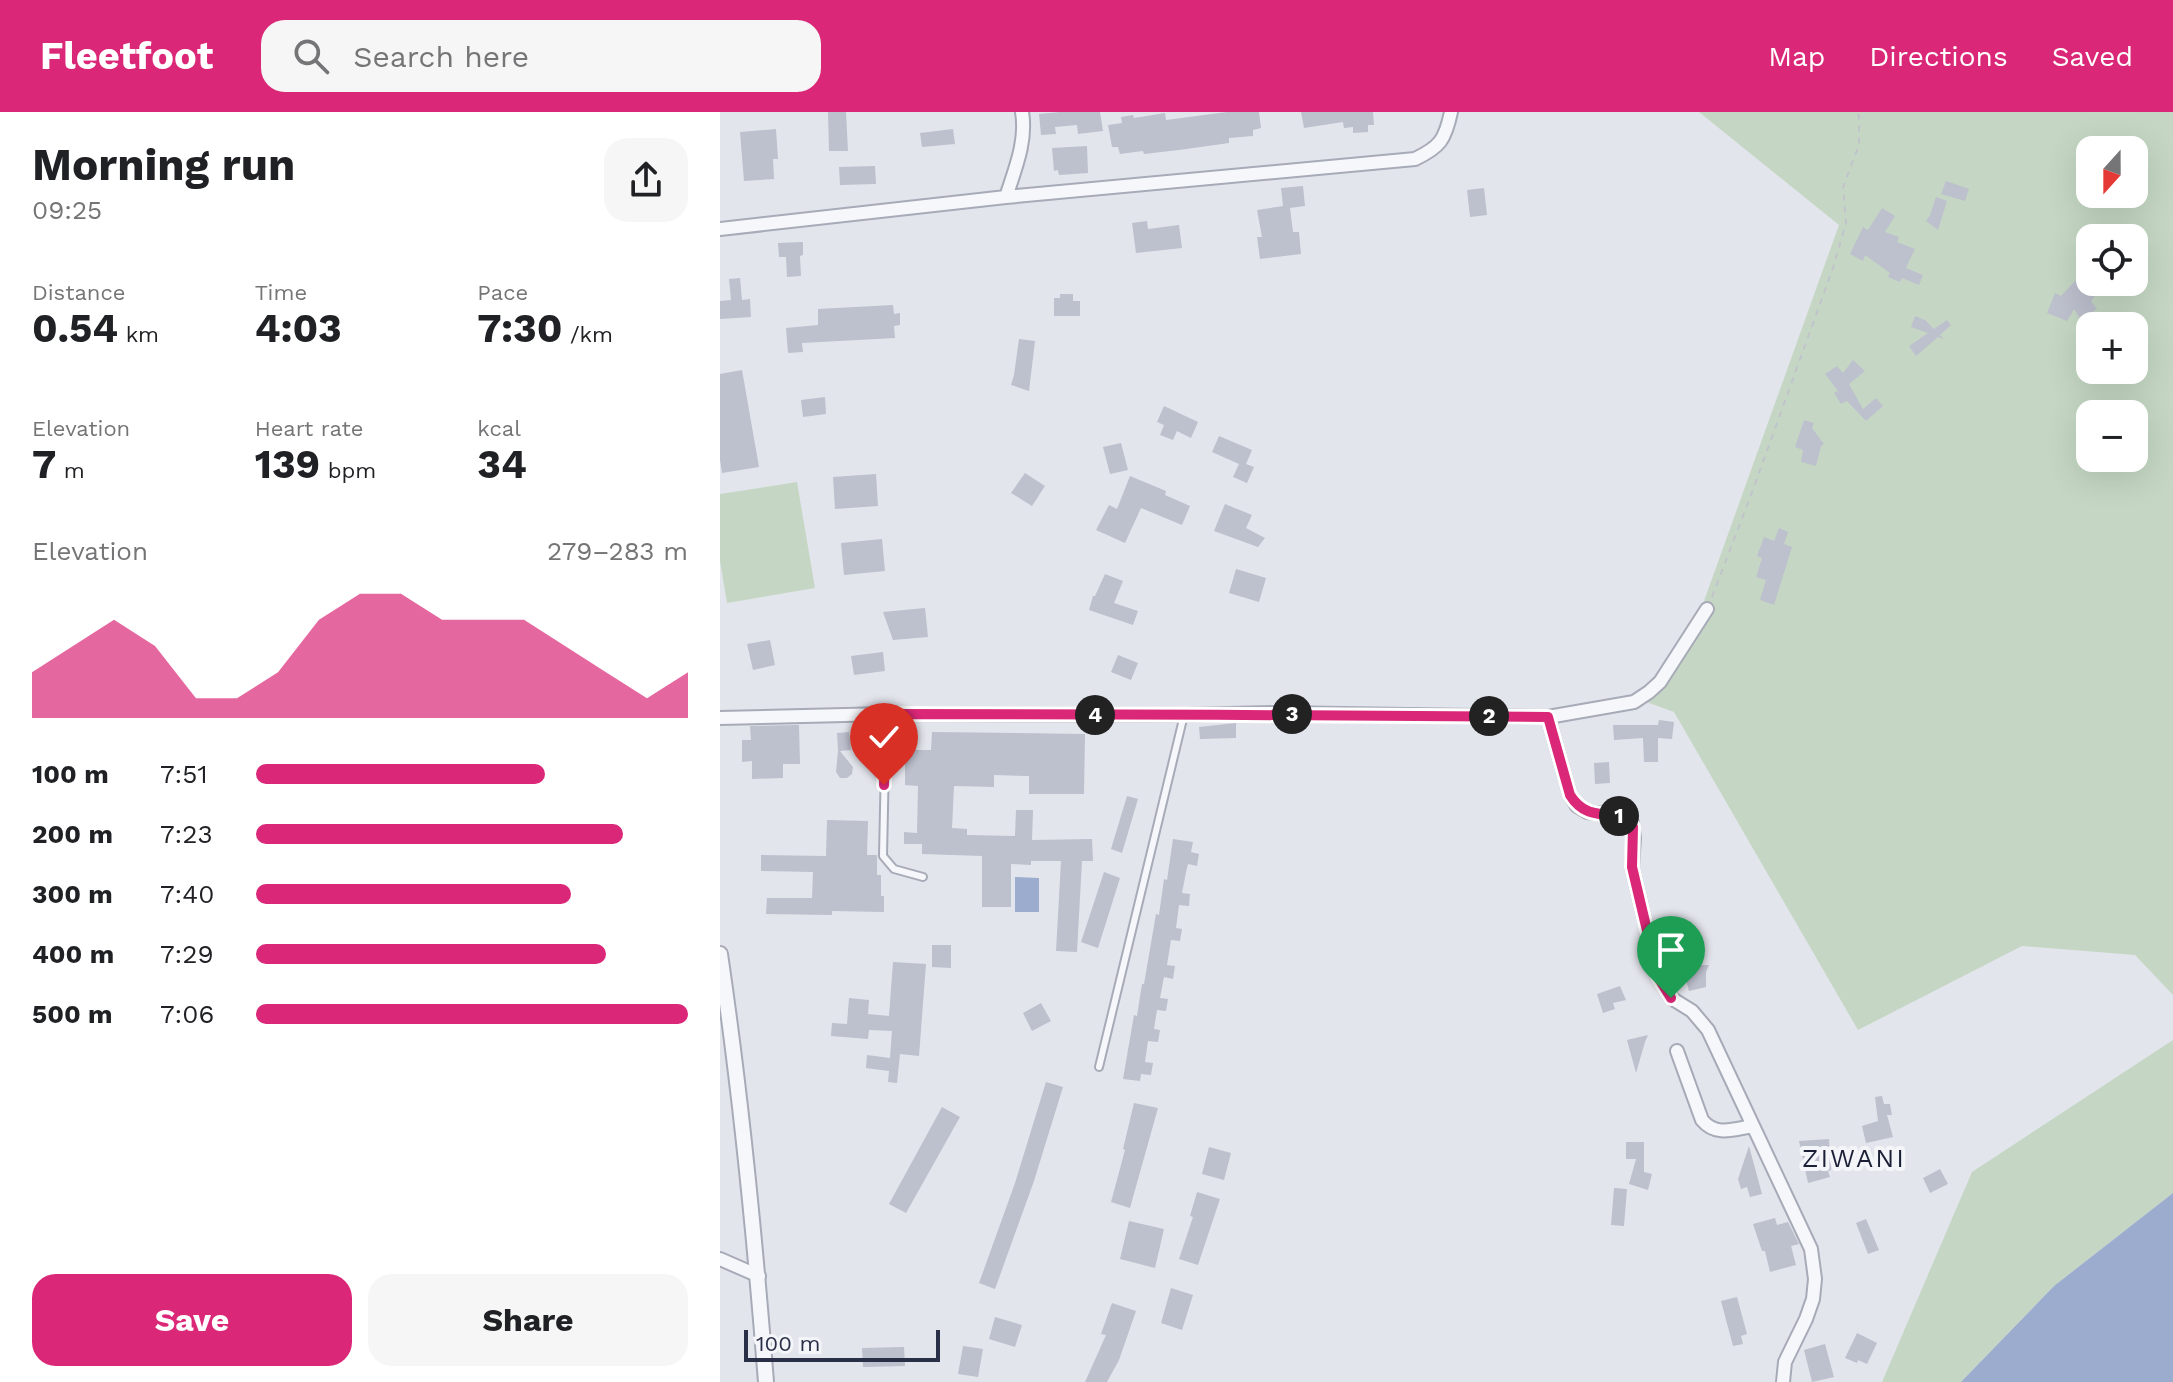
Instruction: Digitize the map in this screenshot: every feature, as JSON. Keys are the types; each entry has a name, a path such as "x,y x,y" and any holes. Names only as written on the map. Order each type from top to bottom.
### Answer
{"street":[{"path":"1006,197 1021,153 1022,112"},
{"path":"720,229 1006,197 1415,159 1436,149 1451,112"},
{"path":"720,718 886,714 1277,713 1548,717 1634,702 1649,692 1660,682 1707,609"},
{"path":"1548,717 1570,795 1577,806 1587,812 1622,816 1632,823 1632,867 1658,977 1671,998 1692,1011 1708,1030 1811,1249 1815,1279 1813,1299 1785,1362 1783,1382"},
{"path":"720,954 735,1053 759,1276 766,1382"},
{"path":"1677,1051 1702,1120 1709,1129 1719,1132 1753,1126"},
{"path":"720,1259 759,1276"}],"lane":[{"path":"886,714 883,856 894,869 923,877"},
{"path":"1099,1067 1184,715"}],"path":[{"path":"1707,609 1833,268 1846,223 1843,187 1859,145 1859,116 1856,112"}],"green space":[{"path":"1699,112 2173,112 2173,995 2135,955 2022,946 1858,1030 1674,712 1641,700 1699,615 1839,225"},
{"path":"797,482 815,588 727,603 720,561 720,494"},
{"path":"2173,1040 2173,1193 2054,1286 1961,1382 1882,1382 1972,1172"}],"water":[{"path":"1015,877 1039,878 1039,912 1015,912"},
{"path":"2173,1193 2173,1382 1961,1382 2054,1286"}],"building":[{"path":"828,112 846,112 848,151 829,151"},
{"path":"1100,112 1103,131 1078,134 1077,125 1055,127 1056,134 1041,135 1039,114"},
{"path":"1227,112 1259,112 1261,128 1253,130 1253,136 1229,138 1229,143 1179,150 1120,154 1118,147 1112,147 1108,125 1122,123 1121,117 1165,113 1166,120"},
{"path":"1301,112 1373,112 1374,125 1368,125 1368,132 1353,133 1353,127 1344,128 1343,122 1304,128"},
{"path":"776,129 778,159 773,159 774,179 744,181 740,132"},
{"path":"953,129 955,144 922,147 920,133"},
{"path":"1087,146 1088,173 1059,175 1058,170 1054,171 1052,148"},
{"path":"875,166 876,184 840,185 839,167"},
{"path":"1946,181 1969,189 1965,201 1941,194"},
{"path":"1303,186 1305,206 1290,208 1293,232 1299,232 1301,254 1260,259 1257,237 1262,237 1257,210 1283,206 1281,188"},
{"path":"1484,188 1487,215 1470,217 1467,190"},
{"path":"1936,197 1947,201 1938,230 1926,221"},
{"path":"1882,208 1895,216 1885,232 1899,237 1897,242 1915,249 1906,268 1923,275 1919,285 1902,278 1900,282 1888,277 1890,273 1865,255 1863,261 1850,254 1863,227 1868,230"},
{"path":"1147,221 1148,229 1179,225 1182,248 1136,253 1132,223"},
{"path":"803,242 801,276 787,277 786,257 779,257 778,243"},
{"path":"740,278 742,300 750,299 751,317 720,319 720,301 731,300 729,279"},
{"path":"2076,280 2076,296 2095,296 2091,301 2097,309 2076,312 2074,309 2067,321 2047,313 2055,293 2061,296"},
{"path":"1060,294 1073,294 1073,301 1080,301 1080,316 1054,316 1054,298 1060,298"},
{"path":"893,305 894,314 900,313 900,325 894,326 895,338 802,343 803,352 788,353 786,328 818,325 818,309"},
{"path":"1915,316 1934,329 1947,320 1951,325 1940,335 1944,339 1938,337 1916,356 1909,346 1928,333 1911,327"},
{"path":"1019,339 1035,341 1029,391 1011,385"},
{"path":"1853,360 1865,371 1849,384 1863,409 1876,398 1883,406 1866,421 1847,401 1841,404 1834,393 1838,391 1825,374 1837,366 1843,373"},
{"path":"742,370 759,467 722,473 720,374"},
{"path":"825,397 826,414 803,417 801,400"},
{"path":"1164,406 1198,422 1191,438 1177,431 1173,440 1160,435 1164,425 1157,422"},
{"path":"1804,420 1814,423 1812,428 1824,444 1816,466 1801,462 1803,450 1795,447"},
{"path":"1219,436 1252,450 1246,464 1254,467 1247,483 1233,477 1239,464 1212,452"},
{"path":"1121,443 1128,470 1110,474 1103,447"},
{"path":"1025,473 1045,486 1032,506 1011,493"},
{"path":"876,474 878,506 835,509 833,477"},
{"path":"1130,476 1166,491 1165,495 1190,506 1182,525 1141,508 1125,543 1096,530 1109,505 1117,509"},
{"path":"1225,504 1252,515 1246,528 1265,538 1258,547 1214,531"},
{"path":"1779,528 1788,532 1784,544 1792,547 1774,605 1760,600 1766,580 1756,577 1762,558 1757,556 1764,537 1774,541"},
{"path":"882,539 885,571 844,575 841,543"},
{"path":"1236,569 1266,578 1259,602 1229,593"},
{"path":"1105,574 1123,581 1114,603 1138,611 1133,625 1089,610"},
{"path":"925,608 928,637 893,640 883,612"},
{"path":"770,640 775,665 753,670 747,644"},
{"path":"883,652 885,671 854,675 851,656"},
{"path":"1118,655 1138,663 1131,680 1111,672"},
{"path":"1659,720 1674,722 1672,739 1658,738 1658,762 1644,762 1643,738 1614,740 1613,725 1658,725"},
{"path":"1236,723 1236,738 1200,739 1199,727"},
{"path":"799,725 800,764 783,764 783,778 752,779 752,761 742,762 742,740 751,740 750,726"},
{"path":"849,732 851,750 840,751 853,767 852,774 840,778 836,772 837,733"},
{"path":"932,732 1085,734 1084,794 1029,794 1029,776 994,775 994,787 954,786 952,828 967,829 967,835 1015,836 1016,810 1033,810 1032,840 1092,839 1093,861 1082,861 1077,952 1056,951 1061,861 1011,864 1011,907 982,907 982,856 922,854 922,844 904,844 904,832 917,833 918,786 905,785 905,750 931,750"},
{"path":"1609,762 1610,783 1595,784 1594,763"},
{"path":"1127,796 1138,799 1122,853 1111,849"},
{"path":"827,820 868,821 867,855 877,855 877,875 881,875 884,912 766,914 767,898 812,898 813,872 761,871 761,855 826,856"},
{"path":"1173,839 1193,842 1191,852 1199,854 1197,866 1188,864 1186,872 1182,893 1190,894 1189,906 1179,905 1176,928 1182,929 1180,941 1171,940 1167,965 1175,966 1173,979 1164,977 1160,998 1168,999 1166,1011 1157,1010 1154,1029 1160,1030 1158,1042 1148,1041 1145,1062 1153,1063 1151,1075 1141,1074 1140,1081 1123,1079 1156,914 1159,915 1164,879 1167,880"},
{"path":"1104,872 1120,878 1098,948 1081,942"},
{"path":"932,945 951,945 951,968 932,967"},
{"path":"893,962 926,964 919,1056 900,1054 897,1083 888,1082 889,1071 866,1068 867,1055 890,1058 892,1031 869,1030 868,1039 831,1036 832,1023 847,1024 849,998 869,1000 868,1014 889,1016"},
{"path":"1682,965 1709,965 1706,987 1689,991"},
{"path":"1620,986 1626,1000 1613,1003 1615,1009 1603,1013 1597,994"},
{"path":"1041,1003 1051,1021 1032,1031 1023,1013"},
{"path":"1648,1035 1645,1042 1636,1073 1627,1040"},
{"path":"1046,1082 1063,1087 1034,1181 995,1289 979,1283 1015,1183"},
{"path":"1882,1096 1884,1104 1890,1104 1892,1115 1887,1115 1893,1137 1866,1143 1862,1126 1878,1121 1875,1097"},
{"path":"1134,1103 1158,1108 1130,1208 1111,1202"},
{"path":"942,1107 960,1117 906,1213 889,1204"},
{"path":"1829,1139 1830,1177 1808,1183 1799,1141"},
{"path":"1626,1142 1644,1142 1644,1172 1652,1174 1648,1190 1629,1184 1636,1159 1626,1159"},
{"path":"1749,1146 1762,1194 1750,1197 1747,1187 1741,1189 1738,1179"},
{"path":"1209,1147 1231,1153 1224,1180 1202,1174"},
{"path":"1940,1169 1948,1184 1930,1193 1923,1178"},
{"path":"1614,1188 1627,1189 1624,1226 1611,1225"},
{"path":"1197,1192 1220,1199 1198,1265 1179,1259 1193,1217 1190,1216"},
{"path":"1775,1218 1777,1225 1788,1222 1799,1244 1791,1246 1796,1265 1770,1272 1753,1224"},
{"path":"1866,1219 1879,1250 1868,1254 1856,1223"},
{"path":"1129,1221 1164,1229 1155,1268 1120,1259"},
{"path":"1171,1288 1193,1295 1182,1330 1161,1323"},
{"path":"1737,1297 1747,1334 1741,1336 1743,1344 1733,1346 1721,1301"},
{"path":"1112,1303 1136,1311 1119,1360 1107,1382 1085,1382 1106,1335 1101,1334"},
{"path":"995,1317 1022,1325 1015,1347 989,1339"},
{"path":"1857,1333 1877,1343 1867,1364 1845,1358"},
{"path":"1825,1344 1834,1377 1812,1382 1804,1350"},
{"path":"963,1346 983,1349 978,1377 958,1374"},
{"path":"904,1347 905,1366 863,1367 862,1348"}],"district":[{"name":"ZIWANI","path":"1854,1158"}],"route":[{"path":"884,785 886,714 1277,713 1548,717 1570,795 1577,806 1587,812 1622,816 1632,823 1632,867 1658,977 1671,998"}]}
